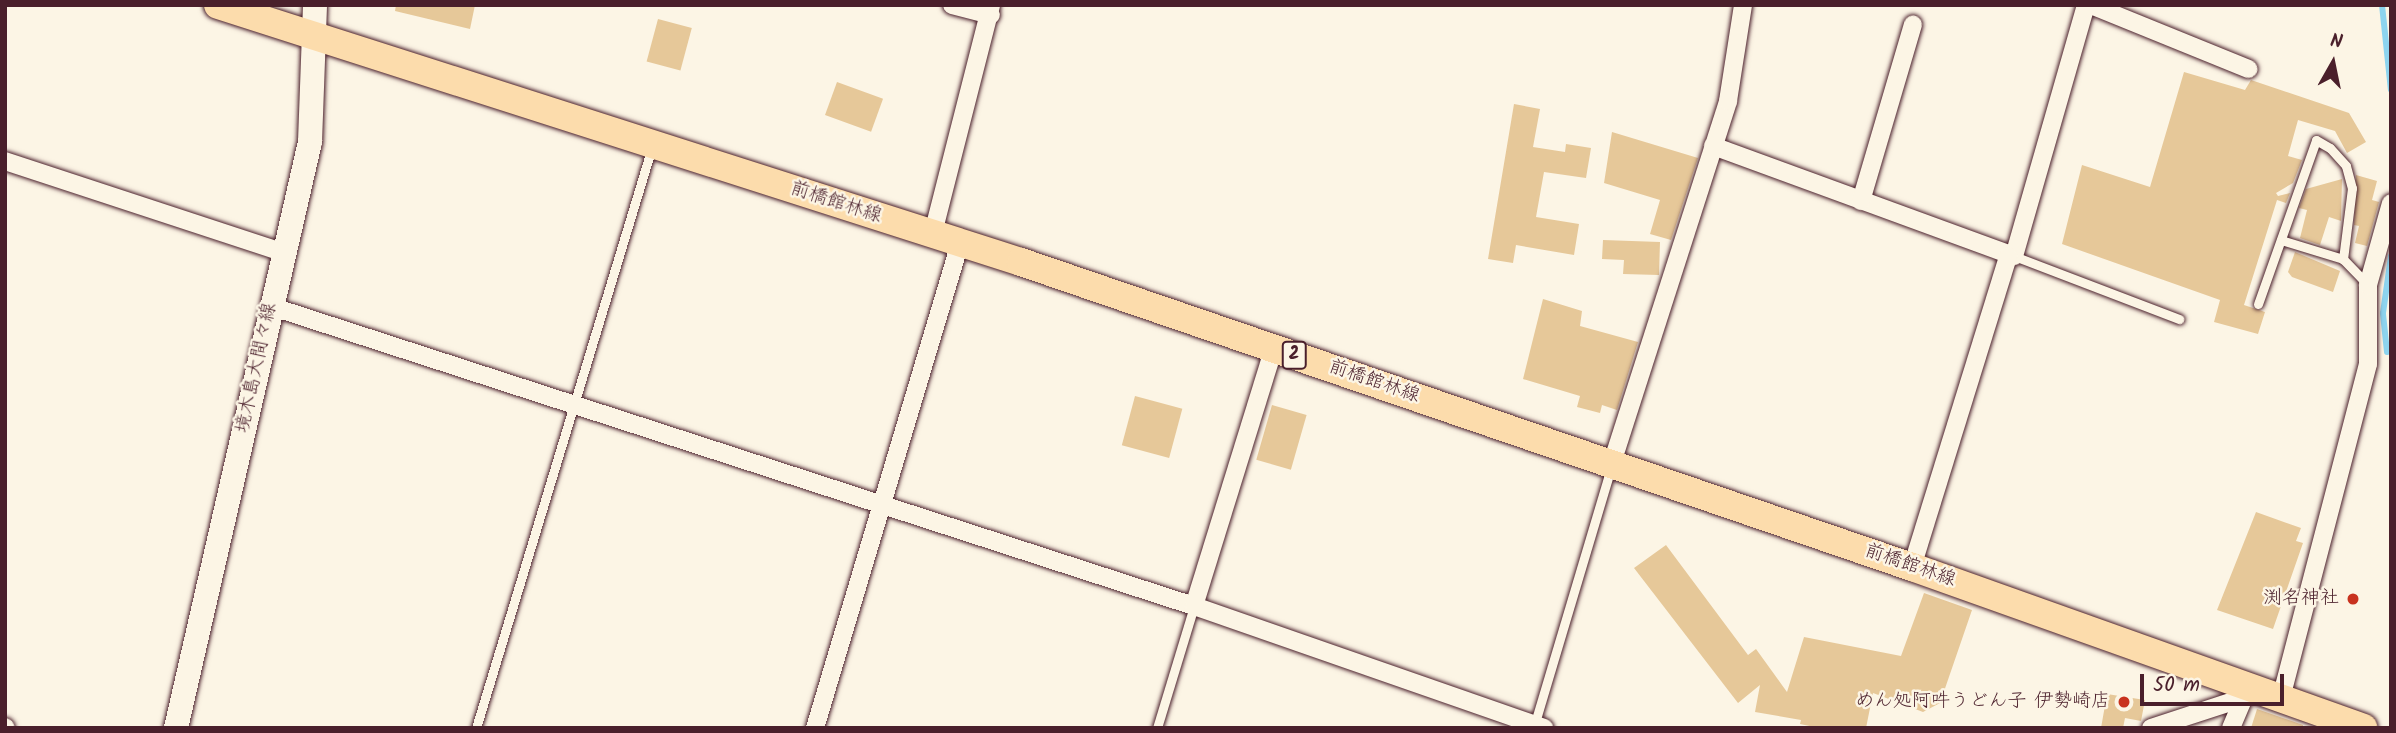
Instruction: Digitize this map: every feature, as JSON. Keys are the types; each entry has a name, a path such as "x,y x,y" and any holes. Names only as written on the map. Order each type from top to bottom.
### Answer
{"main road":[{"name":"前橋館林線","path":"218,5 933,233 1912,566 2246,692 2281,698 2363,728"},
{"name":"境木島大間々線","path":"176,728 282,252 310,142 315,5"}],"street":[{"path":"933,233 991,10 952,5"},
{"path":"1612,463 1713,146 1737,61 1743,5"},
{"path":"1912,566 2011,256 2086,5"},
{"path":"2091,5 2249,69"},
{"path":"1861,201 1913,24"},
{"path":"1713,146 2011,256"},
{"path":"5,161 282,252"},
{"path":"2281,698 2368,364 2368,285 2391,203"},
{"path":"815,728 960,243"},
{"path":"270,306 1194,606 1537,727"},
{"path":"1194,606 1274,348"},
{"path":"2151,728 2246,692"},
{"path":"2231,728 2246,692"}],"lane":[{"path":"2258,304 2316,140 2330,148 2346,166 2352,188 2343,259"},
{"path":"476,728 572,404 653,145"},
{"path":"2281,240 2343,259 2368,285"},
{"path":"2011,256 2179,318"},
{"path":"1537,727 1612,463"},
{"path":"1157,728 1194,606"}],"building":[{"path":"396,5 475,5 470,29 395,11"},
{"path":"658,19 692,28 680,71 647,62"},
{"path":"2184,72 2245,90 2251,80 2349,113 2366,142 2347,153 2335,131 2298,120 2288,156 2302,160 2293,183 2276,193 2278,196 2290,193 2286,203 2277,200 2244,305 2265,312 2258,334 2214,322 2220,300 2062,244 2082,165 2150,187"},
{"path":"837,82 883,99 871,132 825,115"},
{"path":"1514,104 1540,109 1533,147 1565,152 1566,144 1591,148 1586,178 1544,172 1536,217 1579,224 1574,255 1516,245 1513,263 1488,259"},
{"path":"1612,132 1698,158 1671,240 1650,234 1660,200 1604,183"},
{"path":"2356,175 2377,181 2372,200 2379,202 2367,246 2355,243 2359,226 2354,225"},
{"path":"2342,179 2341,221 2329,217 2320,245 2300,238 2307,210 2299,208 2306,189"},
{"path":"1603,240 1660,242 1659,275 1623,274 1624,260 1602,259"},
{"path":"2295,252 2340,271 2333,292 2292,277 2288,272"},
{"path":"1543,299 1582,311 1580,326 1638,342 1617,410 1602,405 1600,413 1577,407 1580,396 1523,379"},
{"path":"1135,396 1182,409 1169,458 1122,445"},
{"path":"1272,405 1307,415 1291,470 1256,460"},
{"path":"2256,512 2301,528 2296,541 2303,543 2273,629 2217,610"},
{"path":"1666,545 1748,655 1756,649 1787,692 1804,637 1901,656 1924,593 1972,610 1940,703 1923,712 1873,693 1866,728 1819,728 1800,724 1801,720 1755,712 1760,685 1738,703 1634,568"},
{"path":"2107,694 2145,700 2141,721 2125,718 2123,728 2101,728"},
{"path":"2257,709 2303,725 2303,728 2251,728"}],"waterway":[{"path":"2382,5 2391,90"},
{"path":"2387,352 2383,313 2391,256"}],"place":[{"name":"渕名神社","path":"2353,599"},
{"name":"めん処阿吽うどん子 伊勢崎店","path":"2124,702"}]}
